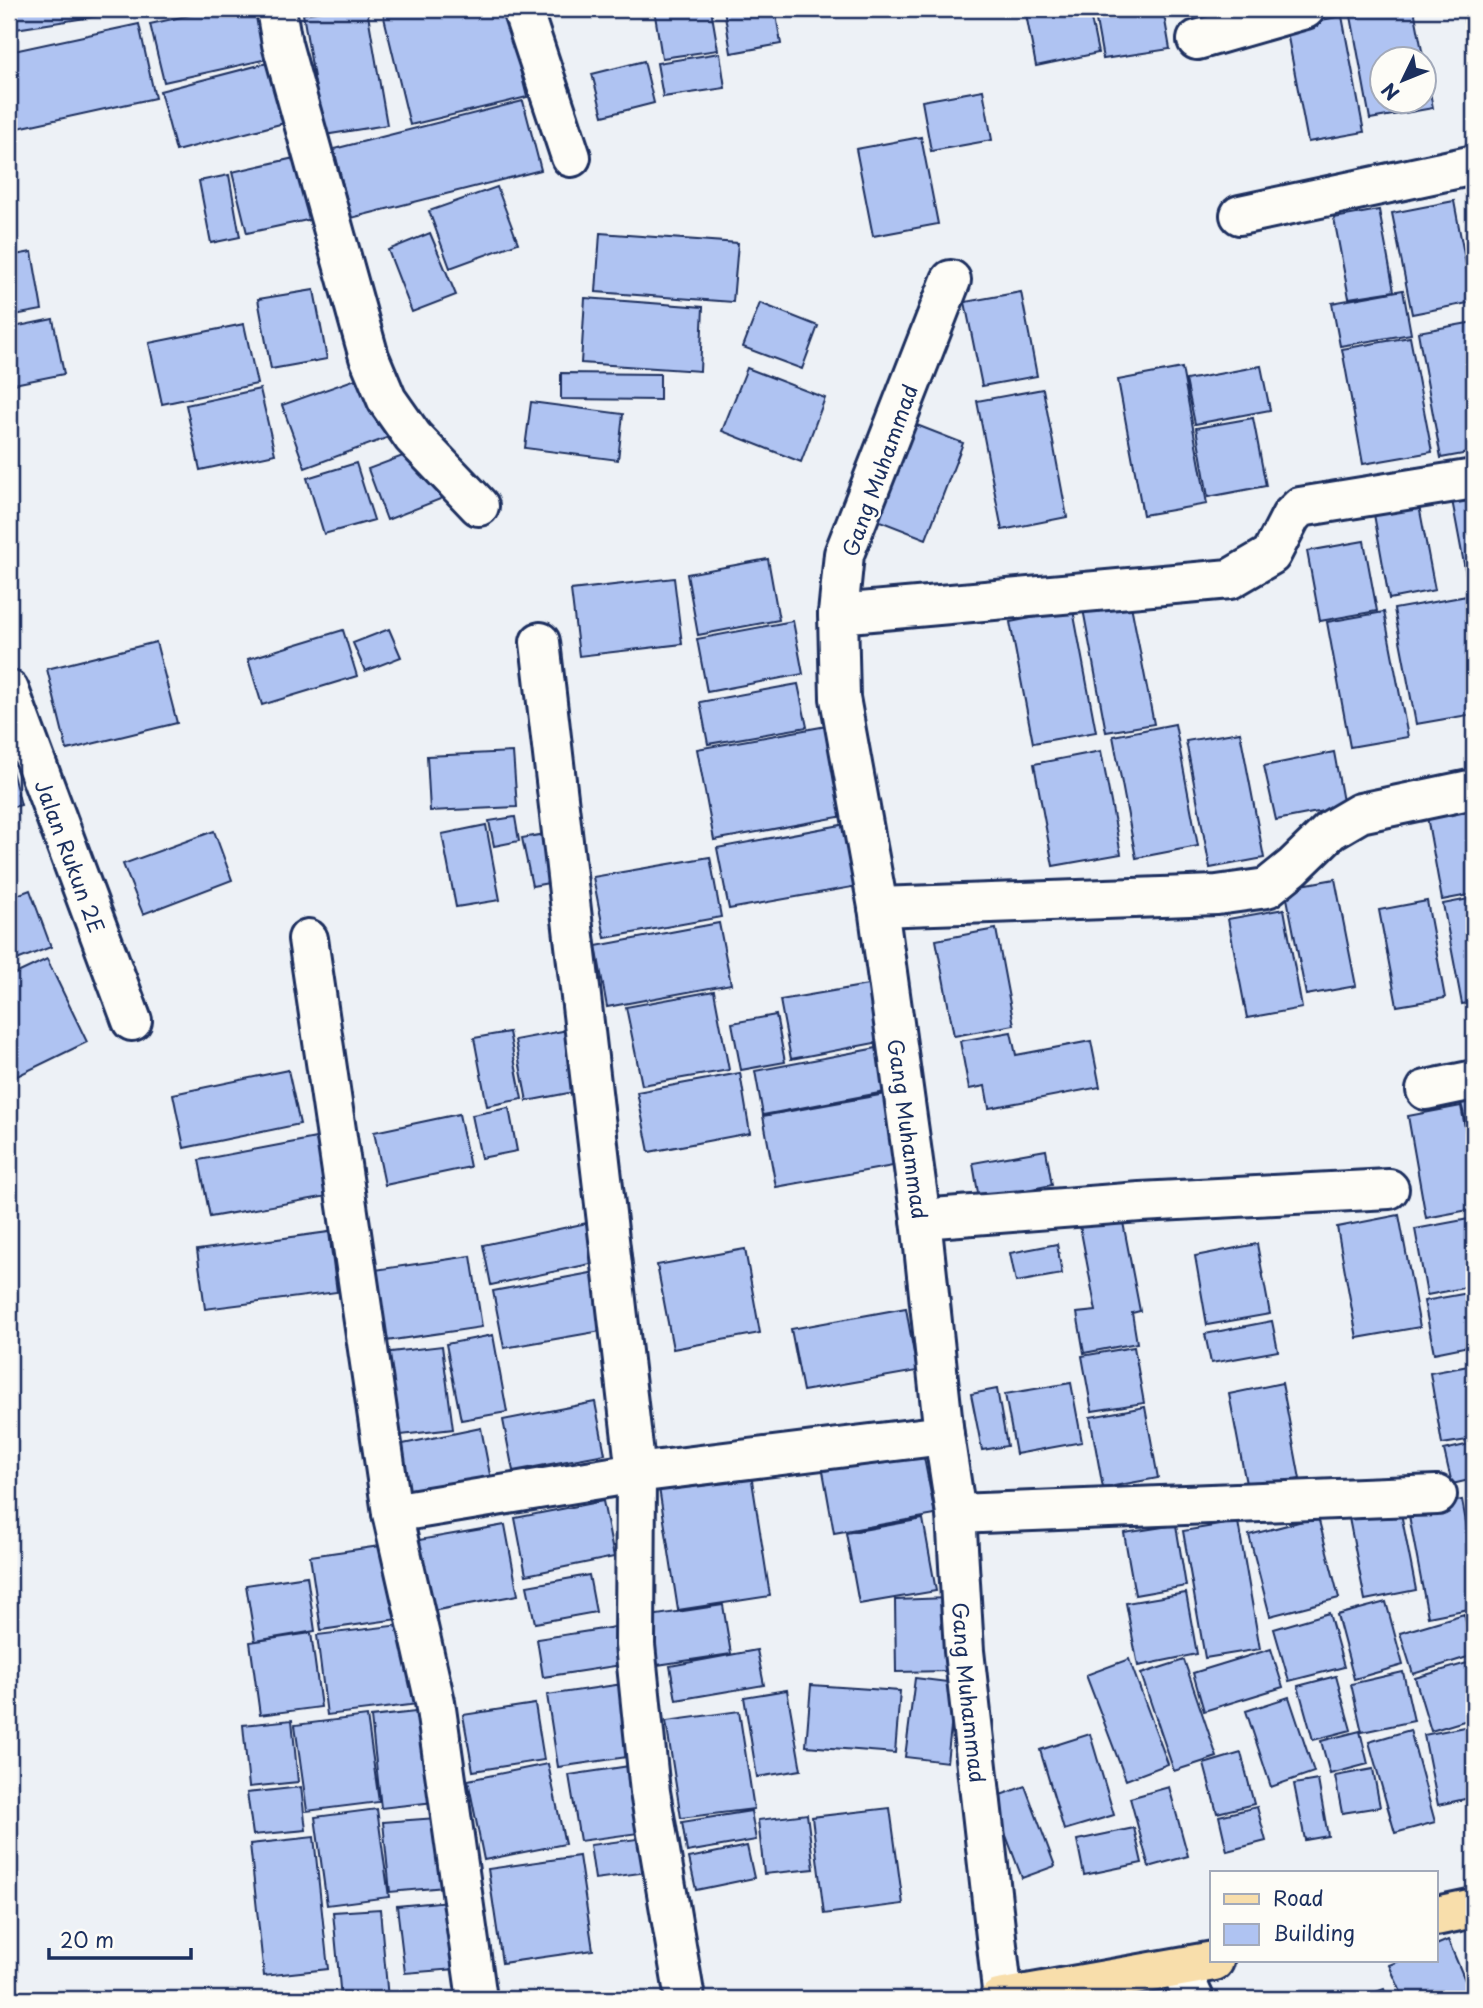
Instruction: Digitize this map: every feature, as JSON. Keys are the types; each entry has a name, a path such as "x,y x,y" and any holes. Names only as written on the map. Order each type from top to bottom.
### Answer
{"main road":[{"path":"1438,1916 1474,1908"},
{"path":"1001,1999 1196,1976"}],"street":[{"path":"276,9 282,44 369,357 387,400 413,437 479,506"},
{"path":"522,9 572,157"},
{"path":"1198,40 1305,9"},
{"path":"1240,215 1474,165"},
{"name":"Gang Muhammad","path":"951,280 844,554 838,614 840,698 877,907 921,1219 944,1435 956,1514 964,1651 1001,1999"},
{"path":"838,614 1230,579 1271,555 1291,516 1300,507 1474,479"},
{"path":"540,642 636,1473 635,1645 650,1792 685,1999"},
{"name":"Jalan Rukun 2E","path":"9,690 132,1021"},
{"path":"877,907 1203,895 1267,888 1331,830 1360,813 1474,789"},
{"path":"308,939 391,1513 435,1702 477,1999"},
{"path":"1426,1090 1474,1080"},
{"path":"921,1219 1140,1202 1389,1189"},
{"path":"391,1513 636,1473 944,1435"},
{"path":"956,1514 1437,1495"}],"building":[{"path":"9,9 124,9 124,12 9,30"},
{"path":"217,9 265,9 276,57 164,82 150,24"},
{"path":"337,9 367,9 387,125 324,135 303,14"},
{"path":"382,9 505,9 527,97 410,125"},
{"path":"654,9 711,9 718,50 662,58"},
{"path":"724,9 775,9 781,44 731,53"},
{"path":"1025,9 1089,9 1098,53 1036,66"},
{"path":"1094,9 1163,9 1170,49 1103,59"},
{"path":"1390,9 1414,9 1421,46 1368,46 1368,108 1351,16"},
{"path":"1462,9 1474,9 1474,73"},
{"path":"1342,16 1364,132 1308,142 1286,27"},
{"path":"139,24 155,98 9,130 9,52"},
{"path":"720,53 725,88 663,97 657,63"},
{"path":"275,61 292,121 176,151 160,91"},
{"path":"644,61 654,103 603,116 592,74"},
{"path":"983,90 992,140 931,151 922,101"},
{"path":"523,101 541,170 351,218 334,149"},
{"path":"921,137 938,224 873,236 856,149"},
{"path":"312,154 326,216 247,233 232,172"},
{"path":"1474,171 1474,233 1463,173"},
{"path":"229,175 240,237 211,243 199,181"},
{"path":"497,187 518,243 450,268 429,211"},
{"path":"1454,201 1473,302 1412,314 1392,213"},
{"path":"1379,210 1394,291 1349,298 1334,218"},
{"path":"430,233 456,295 412,312 388,250"},
{"path":"600,233 738,243 733,302 596,292"},
{"path":"32,252 42,310 9,316 9,256"},
{"path":"314,290 327,359 271,369 258,299"},
{"path":"1403,290 1411,334 1340,346 1332,303"},
{"path":"1021,292 1037,376 982,386 965,302"},
{"path":"585,298 703,307 700,371 581,363"},
{"path":"760,303 818,326 802,369 743,347"},
{"path":"53,319 64,374 9,385 9,328"},
{"path":"1474,322 1474,452 1441,458 1418,332"},
{"path":"244,324 257,384 162,404 149,343"},
{"path":"1410,337 1432,452 1363,464 1342,349"},
{"path":"1261,366 1270,410 1195,424 1186,380"},
{"path":"747,368 825,398 801,462 722,431"},
{"path":"1182,368 1207,504 1143,515 1118,380"},
{"path":"561,373 660,374 660,400 561,399"},
{"path":"370,374 392,436 305,468 282,405"},
{"path":"260,389 275,454 200,470 186,405"},
{"path":"1043,389 1067,517 1002,530 977,401"},
{"path":"531,402 623,414 618,460 525,448"},
{"path":"1253,418 1266,486 1208,497 1196,428"},
{"path":"909,422 963,443 926,539 872,518"},
{"path":"424,448 443,498 387,520 368,469"},
{"path":"356,463 374,520 324,534 307,478"},
{"path":"1417,495 1435,590 1389,599 1372,503"},
{"path":"1474,497 1474,579 1467,580 1452,500"},
{"path":"1364,541 1377,611 1320,621 1307,551"},
{"path":"768,559 779,620 698,635 687,574"},
{"path":"674,578 682,644 579,656 571,590"},
{"path":"1467,596 1474,632 1474,714 1416,724 1394,609"},
{"path":"1130,600 1154,724 1106,732 1083,609"},
{"path":"1073,610 1096,732 1033,743 1010,622"},
{"path":"1384,612 1408,737 1350,747 1327,622"},
{"path":"793,621 803,674 707,692 697,639"},
{"path":"389,629 401,657 365,671 353,643"},
{"path":"343,630 357,676 262,705 248,659"},
{"path":"156,642 177,723 67,750 47,669"},
{"path":"798,684 807,727 708,744 700,702"},
{"path":"1175,724 1198,846 1136,858 1113,736"},
{"path":"827,726 844,816 714,840 697,749"},
{"path":"1240,732 1264,858 1210,868 1186,741"},
{"path":"1101,751 1121,854 1053,866 1034,764"},
{"path":"513,752 517,807 430,811 427,756"},
{"path":"1334,752 1344,807 1276,820 1264,766"},
{"path":"9,760 21,805 9,808"},
{"path":"1474,803 1474,894 1442,900 1426,811"},
{"path":"515,817 519,841 494,846 489,821"},
{"path":"857,822 869,884 729,909 717,848"},
{"path":"486,825 500,900 456,907 442,834"},
{"path":"214,831 232,880 143,914 123,864"},
{"path":"551,833 560,881 532,886 522,838"},
{"path":"710,857 721,917 605,938 593,877"},
{"path":"1335,879 1356,986 1306,995 1285,888"},
{"path":"30,890 51,947 9,963 9,898"},
{"path":"1474,898 1474,1002 1462,1004 1443,904"},
{"path":"1427,901 1445,998 1397,1006 1379,910"},
{"path":"1284,909 1302,1008 1247,1018 1228,919"},
{"path":"719,923 731,984 607,1007 596,946"},
{"path":"996,929 1014,1025 954,1036 936,940"},
{"path":"47,959 87,1042 9,1080 9,977"},
{"path":"874,984 885,1041 791,1059 780,1000"},
{"path":"714,991 729,1070 642,1085 626,1007"},
{"path":"776,1015 785,1062 741,1070 732,1023"},
{"path":"573,1029 584,1090 527,1101 515,1040"},
{"path":"509,1032 522,1099 487,1106 474,1038"},
{"path":"1011,1032 1016,1055 1091,1041 1100,1087 989,1108 985,1086 969,1089 960,1041"},
{"path":"882,1047 890,1091 763,1115 755,1071"},
{"path":"288,1070 300,1124 184,1148 173,1094"},
{"path":"740,1073 750,1133 649,1152 637,1092"},
{"path":"891,1093 904,1164 776,1187 763,1116"},
{"path":"1474,1099 1474,1153 1461,1103"},
{"path":"1461,1106 1474,1176 1474,1209 1426,1218 1408,1116"},
{"path":"509,1108 517,1151 481,1158 472,1115"},
{"path":"459,1114 470,1167 385,1185 374,1132"},
{"path":"316,1138 328,1196 210,1217 199,1160"},
{"path":"1046,1150 1052,1185 979,1199 973,1163"},
{"path":"1399,1215 1420,1327 1357,1338 1337,1227"},
{"path":"1122,1217 1140,1311 1132,1313 1137,1343 1084,1353 1077,1313 1096,1311 1080,1226"},
{"path":"1474,1218 1474,1286 1427,1295 1415,1229"},
{"path":"587,1223 595,1263 491,1285 483,1245"},
{"path":"329,1232 337,1292 205,1309 197,1250"},
{"path":"1057,1244 1062,1274 1016,1282 1010,1253"},
{"path":"1257,1244 1270,1314 1207,1325 1195,1256"},
{"path":"745,1249 760,1333 673,1349 657,1265"},
{"path":"471,1256 482,1327 386,1341 375,1270"},
{"path":"596,1272 607,1330 504,1348 493,1291"},
{"path":"1474,1292 1474,1345 1434,1353 1424,1301"},
{"path":"906,1308 917,1371 803,1391 791,1329"},
{"path":"1272,1321 1278,1351 1211,1363 1205,1334"},
{"path":"493,1335 507,1412 461,1420 446,1344"},
{"path":"442,1346 453,1429 384,1437 374,1354"},
{"path":"1134,1347 1144,1403 1092,1411 1082,1356"},
{"path":"1474,1365 1474,1439 1442,1444 1430,1373"},
{"path":"1071,1383 1082,1442 1016,1454 1005,1394"},
{"path":"1282,1383 1300,1479 1247,1489 1229,1394"},
{"path":"997,1389 1007,1446 982,1450 971,1394"},
{"path":"595,1402 605,1454 513,1471 503,1420"},
{"path":"1145,1407 1158,1478 1103,1488 1090,1417"},
{"path":"481,1428 492,1485 410,1502 398,1445"},
{"path":"1474,1443 1474,1479 1452,1484 1444,1450"},
{"path":"923,1452 935,1515 834,1533 823,1471"},
{"path":"751,1474 770,1596 678,1610 659,1488"},
{"path":"1462,1500 1474,1566 1474,1608 1428,1617 1408,1510"},
{"path":"603,1501 614,1557 526,1575 515,1518"},
{"path":"1399,1503 1416,1590 1365,1600 1348,1513"},
{"path":"1318,1517 1339,1598 1270,1616 1249,1535"},
{"path":"923,1519 936,1591 859,1604 846,1533"},
{"path":"1238,1522 1260,1649 1205,1658 1183,1531"},
{"path":"505,1525 518,1595 432,1611 419,1540"},
{"path":"1176,1525 1186,1586 1135,1595 1124,1533"},
{"path":"387,1545 398,1619 321,1630 310,1556"},
{"path":"589,1575 596,1612 535,1623 527,1586"},
{"path":"307,1576 315,1631 255,1641 246,1585"},
{"path":"1186,1593 1197,1654 1138,1666 1126,1603"},
{"path":"947,1598 948,1671 896,1672 895,1600"},
{"path":"1386,1602 1403,1665 1354,1679 1337,1615"},
{"path":"723,1605 731,1654 657,1665 650,1616"},
{"path":"1329,1613 1344,1667 1289,1681 1274,1629"},
{"path":"1464,1614 1474,1655 1413,1674 1400,1633"},
{"path":"408,1624 419,1704 327,1715 317,1635"},
{"path":"622,1626 628,1664 543,1677 537,1639"},
{"path":"311,1633 321,1707 260,1715 250,1642"},
{"path":"1271,1649 1283,1687 1204,1711 1193,1673"},
{"path":"757,1650 764,1685 676,1700 670,1666"},
{"path":"1129,1659 1168,1764 1126,1780 1086,1675"},
{"path":"1184,1660 1217,1757 1174,1771 1141,1674"},
{"path":"1474,1661 1474,1718 1431,1731 1415,1678"},
{"path":"1403,1672 1414,1721 1362,1732 1351,1684"},
{"path":"1336,1676 1351,1730 1313,1740 1298,1686"},
{"path":"915,1678 956,1683 947,1762 905,1757"},
{"path":"630,1683 641,1755 558,1767 547,1695"},
{"path":"811,1685 900,1691 895,1753 806,1746"},
{"path":"787,1690 801,1770 757,1777 744,1697"},
{"path":"1289,1697 1314,1772 1271,1787 1246,1711"},
{"path":"535,1704 544,1760 473,1771 463,1715"},
{"path":"433,1710 443,1801 381,1808 371,1717"},
{"path":"739,1711 754,1809 681,1818 666,1721"},
{"path":"367,1716 379,1802 307,1811 295,1725"},
{"path":"292,1720 298,1782 249,1787 243,1725"},
{"path":"1474,1725 1474,1797 1438,1805 1424,1735"},
{"path":"1410,1730 1435,1822 1395,1833 1369,1742"},
{"path":"1360,1731 1368,1764 1330,1774 1321,1741"},
{"path":"1090,1734 1114,1815 1064,1830 1040,1750"},
{"path":"1241,1753 1254,1804 1217,1813 1204,1764"},
{"path":"548,1764 565,1844 484,1860 468,1780"},
{"path":"636,1765 646,1832 580,1841 569,1775"},
{"path":"1373,1769 1380,1807 1342,1813 1335,1776"},
{"path":"1318,1780 1328,1836 1305,1840 1294,1784"},
{"path":"1025,1786 1055,1866 1022,1878 992,1798"},
{"path":"301,1787 306,1830 253,1835 247,1793"},
{"path":"1169,1787 1188,1856 1149,1867 1130,1798"},
{"path":"1257,1807 1266,1841 1227,1851 1219,1816"},
{"path":"890,1808 903,1904 824,1914 812,1817"},
{"path":"377,1809 389,1897 327,1905 315,1817"},
{"path":"751,1811 756,1840 687,1852 682,1822"},
{"path":"807,1814 814,1869 764,1874 758,1820"},
{"path":"450,1817 456,1886 390,1892 383,1822"},
{"path":"1134,1828 1142,1863 1084,1875 1077,1840"},
{"path":"314,1837 328,1969 264,1976 250,1844"},
{"path":"652,1837 656,1871 595,1879 590,1845"},
{"path":"747,1846 754,1878 696,1890 689,1858"},
{"path":"579,1856 593,1950 502,1963 488,1869"},
{"path":"449,1901 456,1969 405,1973 397,1906"},
{"path":"380,1909 388,1999 341,1999 333,1912"},
{"path":"1448,1940 1473,1999 1404,1999 1389,1965 1396,1962 1438,1962 1438,1944"},
{"path":"1384,1989 1388,1999 1357,1999"}]}
